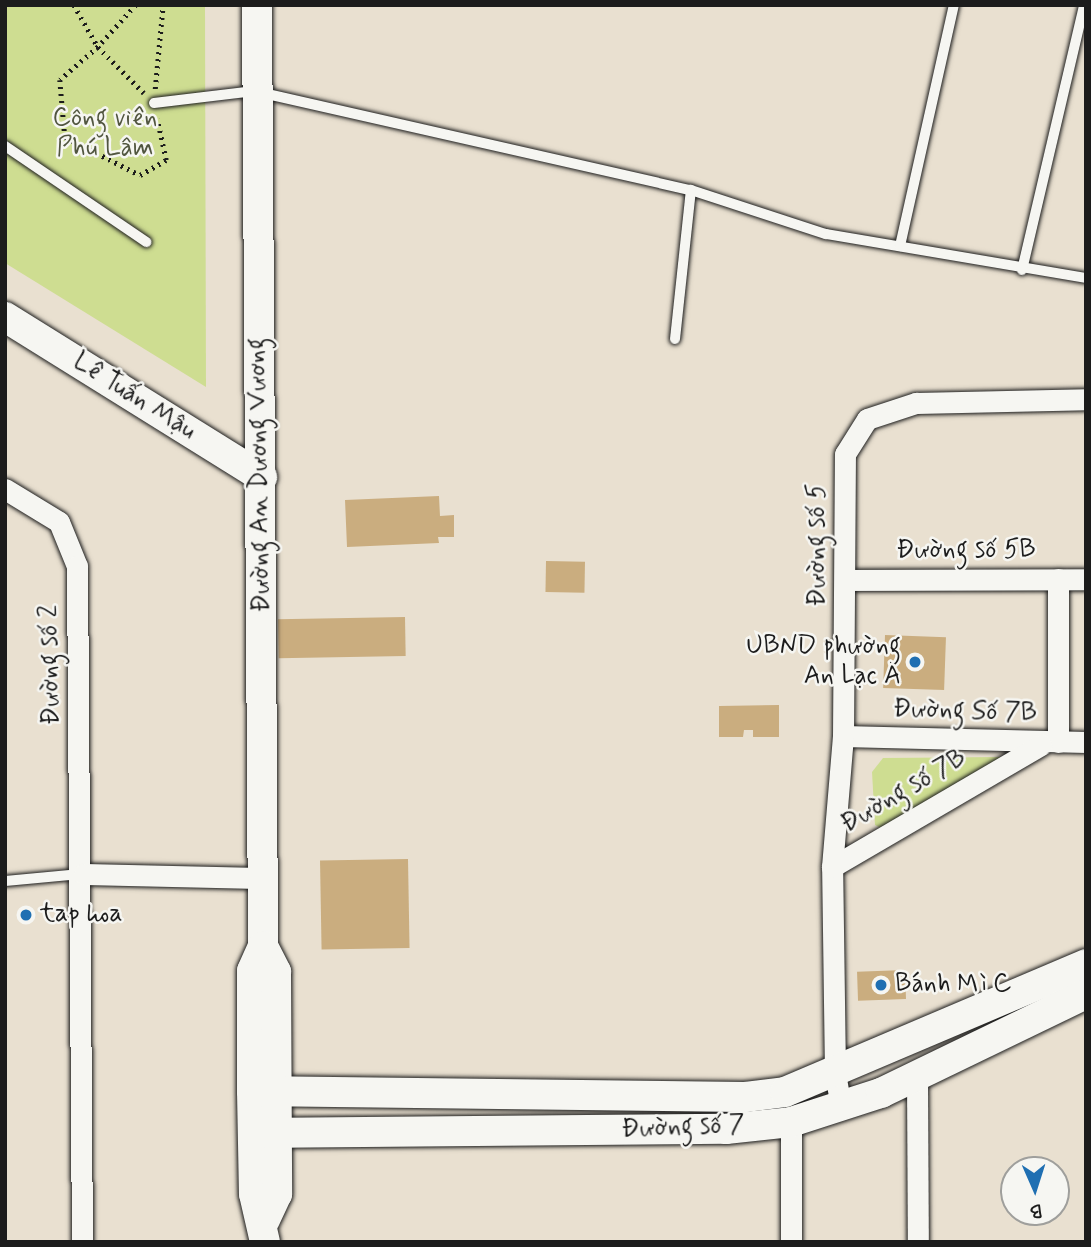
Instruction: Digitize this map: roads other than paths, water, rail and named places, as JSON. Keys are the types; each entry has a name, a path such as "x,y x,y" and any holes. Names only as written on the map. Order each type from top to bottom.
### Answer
{"main road":[{"name":"Đường An Dương Vương","path":"257,5 254,91 262,477 260,878 263,946 276,972 264,1091 265,1133 254,1194 265,1231"},
{"name":"Lê Tuấn Mậu","path":"5,317 262,477"},
{"name":"Đường số 7","path":"264,1091 745,1097 785,1091 835,1073 1086,964"},
{"name":"Đường số 7","path":"265,1133 726,1129 791,1122 841,1107 917,1076 1086,994"}],"street":[{"name":"Đường số 5","path":"841,1107 835,1073 832,867 843,736 847,580 845,453 867,419 961,398 1086,399"},
{"name":"Đường số 2","path":"5,489 59,522 73,544 83,874 82,1242"},
{"path":"1049,743 1058,579"},
{"name":"Đường số 5B","path":"847,580 1086,579"},
{"name":"Đường Số 7B","path":"843,736 1086,742"},
{"name":"Đường số 7B","path":"832,867 1049,743"},
{"path":"83,874 260,878"},
{"path":"917,1076 918,1242"},
{"path":"791,1122 791,1242"}],"lane":[{"path":"900,246 954,5"},
{"path":"1023,270 1084,5"},
{"path":"153,103 254,91 691,190 826,234 1023,270 1086,278"},
{"path":"5,146 146,242"},
{"path":"675,339 691,190"},
{"path":"5,881 83,874"}],"place":[{"name":"UBND phường An Lạc A","path":"915,662"},
{"name":"tap hoa","path":"26,915"},
{"name":"Bánh Mì C","path":"881,985"}],"park label":[{"name":"Công viên Phú Lâm","path":"105,134"}]}
